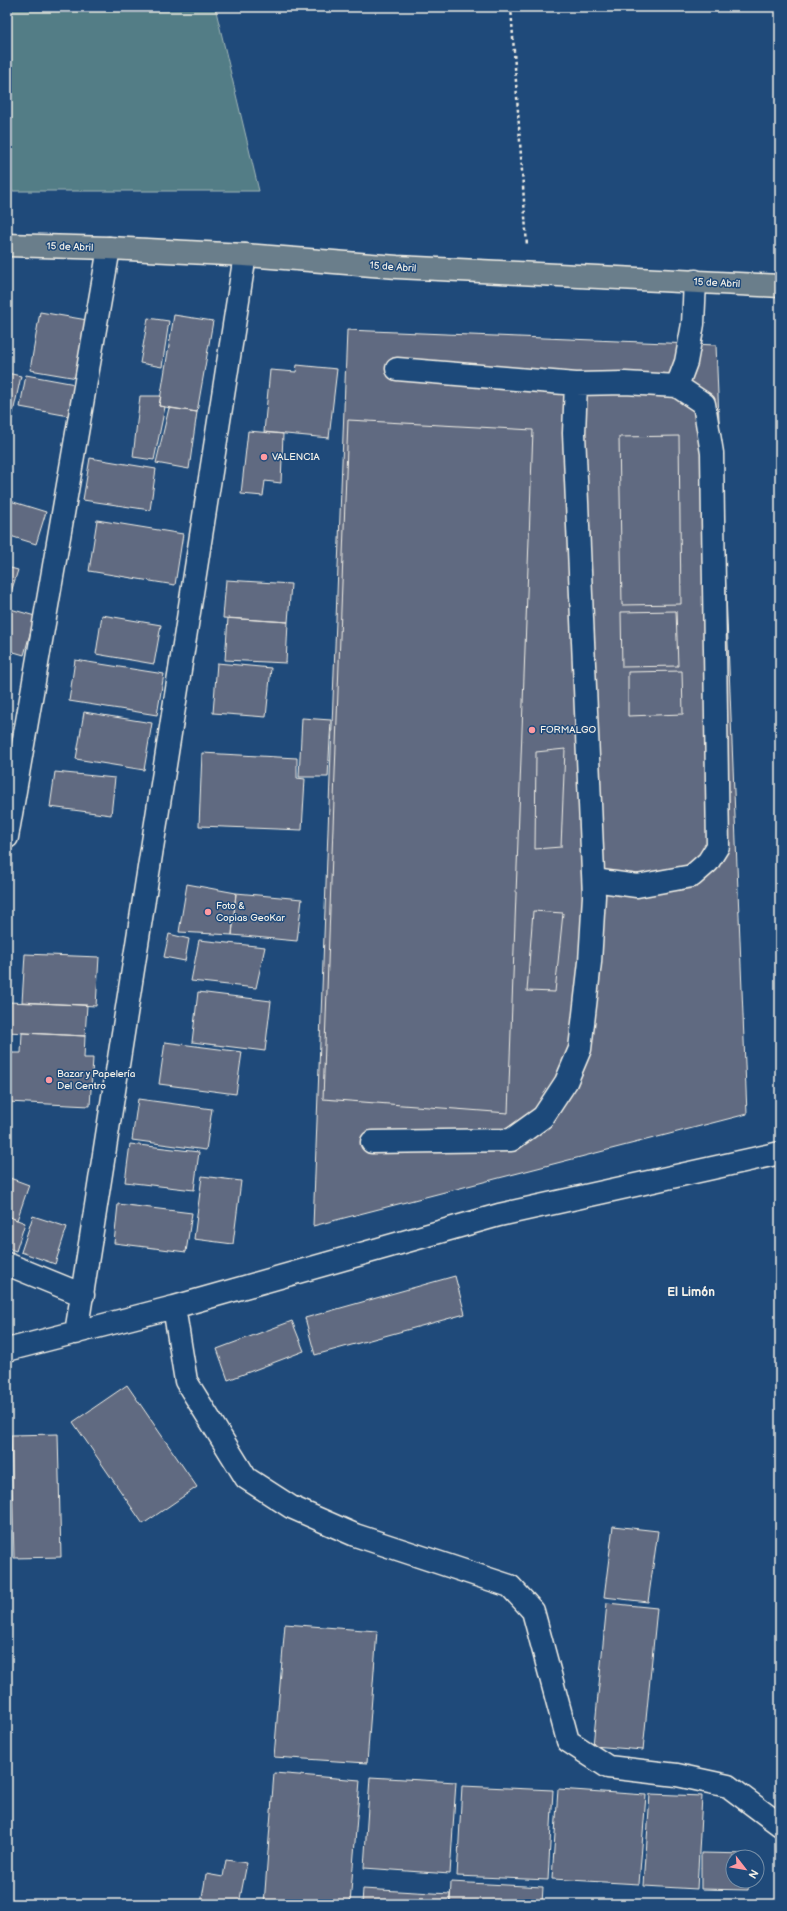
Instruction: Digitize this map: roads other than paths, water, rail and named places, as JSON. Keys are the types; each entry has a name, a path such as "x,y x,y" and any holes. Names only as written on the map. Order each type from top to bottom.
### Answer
{"main road":[{"name":"15 de Abril","path":"7,245 109,248 245,255 397,267 528,272 780,286"}],"street":[{"path":"7,837 109,248"},
{"path":"76,1333 245,255"},
{"path":"677,386 686,362 692,324 696,282"},
{"path":"397,369 576,384 625,383 677,386 704,404 712,453 718,846 708,862 692,876 637,886 594,880"},
{"path":"372,1142 511,1140 543,1118 566,1082 580,1049 590,962 594,880 574,432 576,384"},
{"path":"7,1350 174,1307 499,1215 780,1153"},
{"path":"7,1264 83,1295"},
{"path":"174,1307 186,1381 246,1478 291,1507 355,1535 510,1586 533,1611 568,1741 608,1767 677,1775 728,1786 780,1825"}],"place":[{"name":"VALENCIA","path":"264,457"},
{"name":"FORMALGO","path":"532,730"},
{"name":"Foto & Copias GeoKar","path":"208,912"},
{"name":"Bazar y Papelería Del Centro","path":"49,1080"}],"district":[{"name":"El Limón","path":"691,1292"}]}
